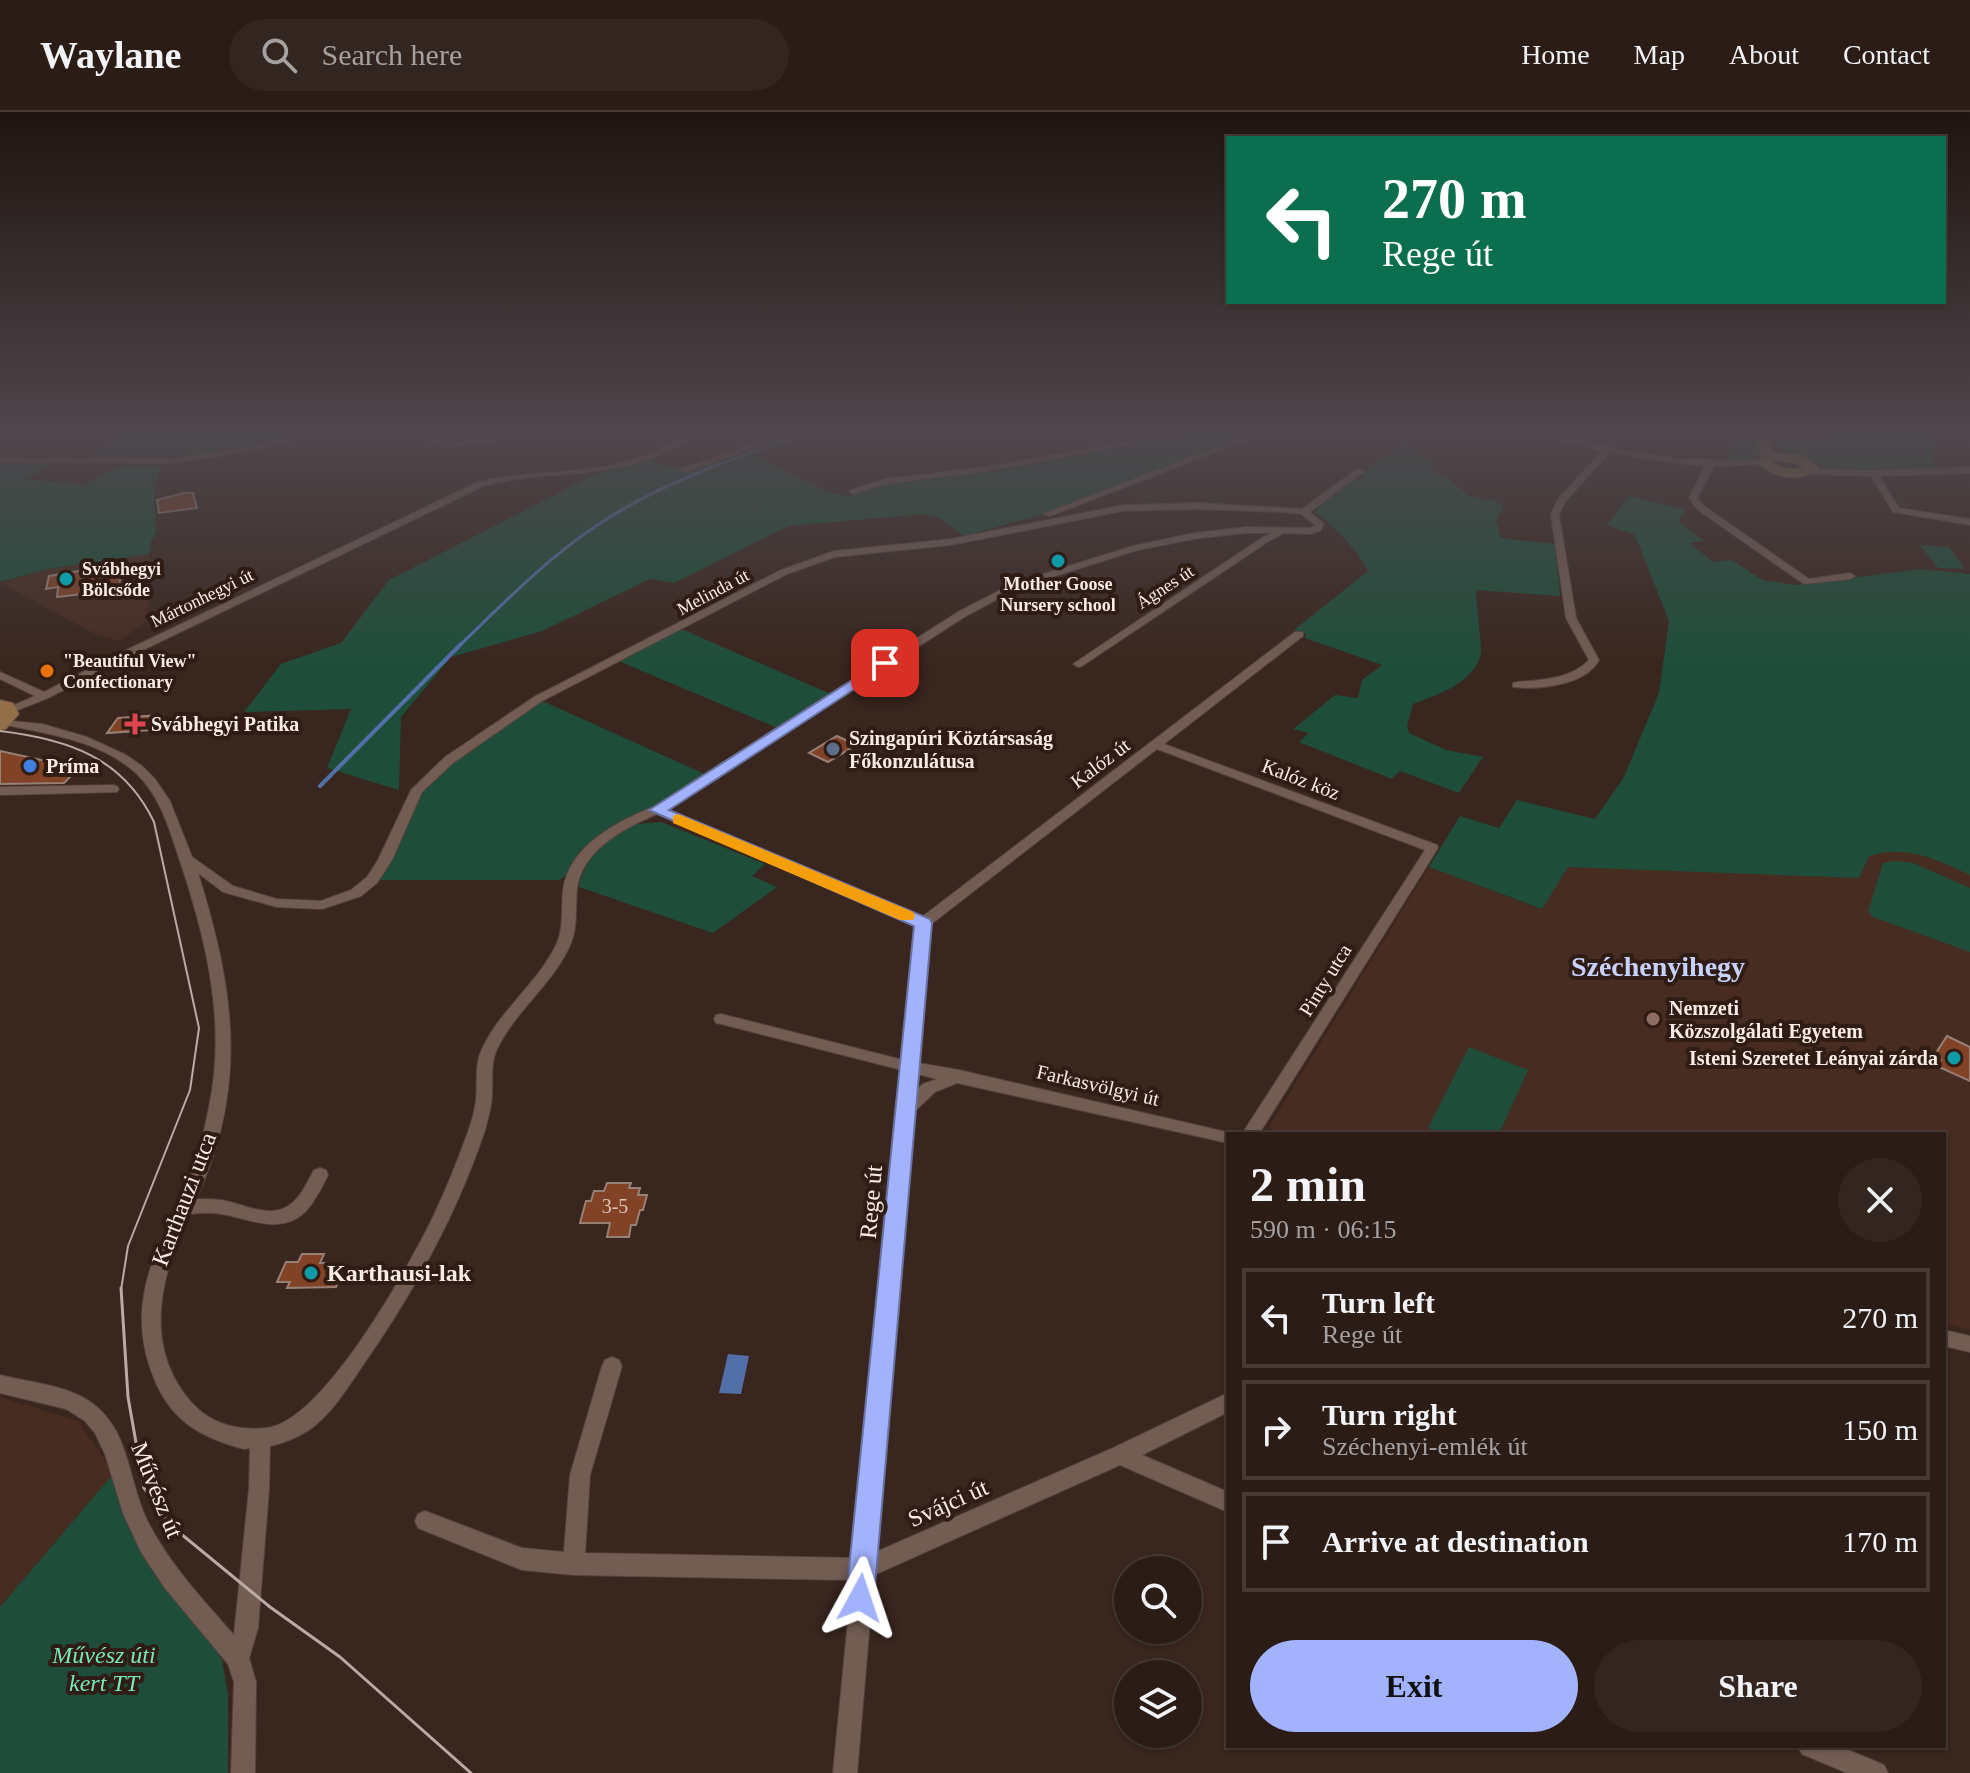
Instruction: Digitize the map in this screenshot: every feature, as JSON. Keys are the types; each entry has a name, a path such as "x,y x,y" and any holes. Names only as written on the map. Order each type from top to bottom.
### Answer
{"street":[{"name":"Mártonhegyi út","path":"3,716 424,512"},
{"path":"1007,529 1050,512"},
{"name":"Melinda út","path":"186,859 228,889 292,905 322,905 339,901 372,880 425,780 538,699 784,572 834,554 951,542 1100,512"},
{"name":"Melinda út","path":"1298,512 1304,512"},
{"name":"Ágnes út","path":"1078,664 1266,539 1284,531 1317,529 1318,521 1304,512"},
{"path":"1517,685 1535,685 1576,674 1594,660 1571,618 1556,512"},
{"path":"1706,512 1807,582 1850,576"},
{"path":"1905,512 1970,522"},
{"path":"243,1773 245,1682 238,1658 247,1628 260,1440 282,1435 305,1422 326,1401 417,1268 468,1154 484,1102 484,1060 491,1043 550,967 565,940 575,870 601,840 637,817 657,810 962,614 1017,585 1176,539 1230,531 1284,531"},
{"name":"Kalóz út","path":"923,923 1299,634"},
{"path":"0,675 44,696"},
{"name":"Karthauzi utca","path":"3,716 65,733 129,762 151,781 168,811 186,859 219,975 225,1032 210,1139 169,1234 153,1280 151,1332 165,1382 190,1417 218,1435 260,1440"},
{"name":"Kalóz köz","path":"1157,745 1432,848"},
{"path":"0,791 113,789"},
{"path":"657,810 923,923"},
{"name":"Pinty utca","path":"1251,1132 1432,848"},
{"name":"Rege út","path":"845,1773 923,923"},
{"name":"Farkasvölgyi út","path":"721,1019 910,1067 1226,1137"},
{"path":"906,1110 929,1088 959,1076"},
{"path":"183,1207 216,1205 248,1214 277,1217 290,1214 301,1205 320,1175"},
{"path":"1946,1338 1970,1344"},
{"path":"574,1564 580,1475 612,1366"},
{"name":"Művész út","path":"0,1384 67,1402 90,1414 120,1466 137,1525 153,1553 238,1658"},
{"name":"Svájci út","path":"425,1521 522,1559 574,1564 863,1569 1120,1455 1226,1403"},
{"path":"1120,1455 1226,1501"},
{"path":"1815,1748 1876,1773"}],"shaded area":[{"path":"149,554 148,621 119,641 97,635 1,583 48,569"},
{"name":"Nemzeti Közszolgálati Egyetem","path":"1847,827 1970,842 1970,1330 1946,1324 1946,1132 1279,1132 1268,1128 1429,867 1541,909 1567,867"},
{"path":"0,1397 78,1421 114,1473 0,1607"}],"green space":[{"path":"0,512 155,512 156,533 149,554 48,569 0,582"},
{"path":"523,512 1054,512 964,536 941,519 923,514 788,526 674,583 650,579 542,631 451,657 401,717 399,790 327,768 351,709 244,712 281,664 341,643 389,580"},
{"path":"1501,512 1496,521 1501,538 1555,544 1560,596 1476,590 1481,648 1477,663 1454,686 1413,704 1407,725 1409,733 1446,750 1483,757 1459,793 1400,771 1392,779 1299,742 1309,733 1293,729 1335,695 1358,698 1362,680 1382,665 1305,638 1306,634 1294,630 1368,571 1345,539 1316,513"},
{"path":"1617,512 1686,512 1678,521 1704,541 1689,543 1713,562 1732,560 1762,580 1795,585 1921,569 1970,574 1970,875 1921,855 1895,852 1869,856 1859,878 1568,867 1542,909 1429,867 1460,816 1499,828 1517,800 1595,819 1624,777 1659,693 1669,621 1635,535 1607,525"},
{"path":"1920,545 1949,547 1965,569 1938,568"},
{"path":"679,628 833,695 780,729 616,660"},
{"path":"538,699 709,776 625,824 575,870 559,880 372,880 417,790"},
{"path":"661,822 765,864 752,876 777,887 713,933 579,887 585,869 612,836 630,826"},
{"path":"1883,863 1913,863 1970,888 1970,952 1873,917 1868,912"},
{"path":"1469,1047 1528,1070 1500,1132 1438,1132 1428,1128"},
{"name":"Művész úti kert TT","path":"114,1473 222,1660 228,1694 228,1773 0,1773 0,1607"}],"water":[{"path":"728,1354 749,1356 741,1394 719,1393"}],"building":[{"name":"Svábhegyi Bölcsőde","path":"121,564 119,593 90,598 91,593 57,597 58,587 46,589 49,576"},
{"name":"Svábhegyi Patika","path":"162,715 152,730 107,733 118,718"},
{"name":"Szingapúri Köztársaság Főkonzulátusa","path":"837,736 856,745 828,762 809,753"},
{"name":"Príma","path":"0,751 76,771 64,783 0,784"},
{"name":"Isteni Szeretet Leányai zárda","path":"1947,1036 1970,1047 1970,1081 1937,1066 1941,1060 1934,1056"},
{"path":"607,1183 631,1183 629,1188 640,1188 638,1195 647,1195 636,1225 631,1225 629,1237 607,1237 610,1223 580,1223 586,1201 591,1201 594,1191 604,1191"},
{"name":"Karthausi-lak","path":"302,1254 324,1254 320,1263 345,1263 336,1287 287,1288 290,1282 277,1282 286,1262 298,1262"}],"waterway":[{"path":"459,646 557,555 619,512"},
{"path":"320,786 459,646"}],"tram line":[{"path":"0,731 48,739 90,755 126,781 141,800 154,822 199,1028 190,1090 128,1246 121,1289"},
{"path":"121,1289 128,1397 144,1488 169,1524 270,1607 340,1657 471,1773"}],"slow traffic":[{"path":"678,819 906,916"}],"place":[{"name":"Mother Goose Nursery school","path":"1058,561"},
{"name":"Svábhegyi Bölcsőde","path":"66,579"},
{"name":"\"Beautiful View\" Confectionary","path":"47,671"},
{"name":"Svábhegyi Patika","path":"135,724"},
{"name":"Szingapúri Köztársaság Főkonzulátusa","path":"833,749"},
{"name":"Príma","path":"30,766"},
{"name":"Nemzeti Közszolgálati Egyetem","path":"1653,1019"},
{"name":"Isteni Szeretet Leányai zárda","path":"1954,1058"},
{"name":"Karthausi-lak","path":"311,1273"}],"district":[{"name":"Széchenyihegy","path":"1658,966"}],"route":[{"path":"860,1598 923,923 657,810 885,663"}]}
